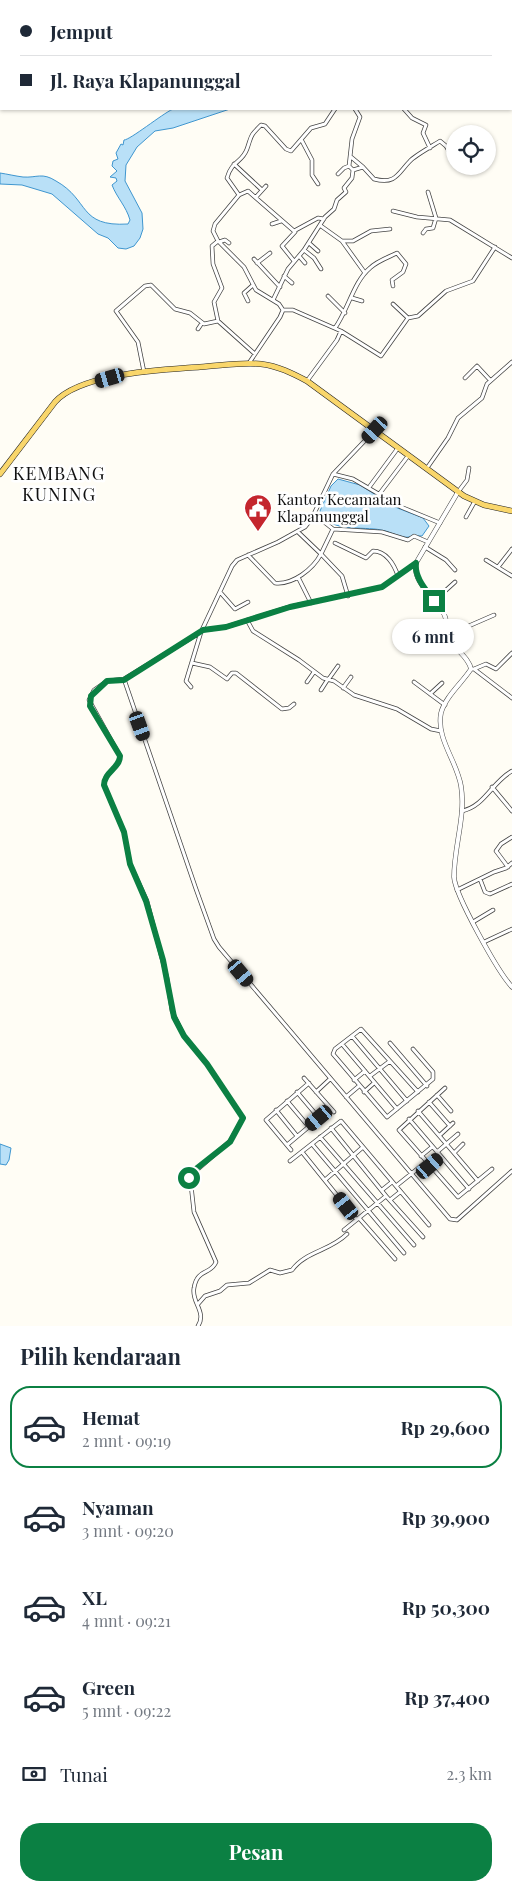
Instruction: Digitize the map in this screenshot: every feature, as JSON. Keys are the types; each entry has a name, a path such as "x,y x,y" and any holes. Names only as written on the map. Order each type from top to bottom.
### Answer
{"main road":[{"path":"0,474 62,395 87,384 144,372 249,364 279,368 307,381 458,492 475,501 512,511"}],"street":[{"path":"239,195 227,178 230,167 248,149 250,136 261,126 265,126 288,150 292,150 302,141 311,128 325,124 335,110"},
{"path":"349,166 352,138 360,117 357,110"},
{"path":"405,110 412,118 426,125 424,133 430,148"},
{"path":"302,141 312,160 312,175 318,184"},
{"path":"351,157 363,166 373,179 388,180 399,174 410,160 438,142 443,142 446,147"},
{"path":"234,164 262,190"},
{"path":"349,166 353,170"},
{"path":"338,174 349,166"},
{"path":"353,170 363,166"},
{"path":"272,300 294,261 309,243 324,219 334,210 337,200 346,192 344,188 352,178 353,170"},
{"path":"256,197 266,186"},
{"path":"295,232 246,190 239,195 213,228 218,242 244,268 258,292 272,300 283,310 293,310 341,330 381,356 408,318 418,316 446,291 473,281 495,248"},
{"path":"423,233 426,229 434,227 436,218 428,192"},
{"path":"393,211 417,217 450,220 512,258"},
{"path":"294,261 282,246 295,232 318,218 324,219"},
{"path":"272,224 281,221"},
{"path":"321,226 342,241 365,273"},
{"path":"342,241 353,241 371,230 390,229"},
{"path":"229,243 225,240 212,246 213,268 222,288 214,302 218,321 255,354"},
{"path":"309,243 318,251"},
{"path":"304,250 314,258 321,269"},
{"path":"257,263 270,253"},
{"path":"335,328 345,313 359,280 370,268 397,253 406,264 403,272 392,280 393,286"},
{"path":"299,256 306,263"},
{"path":"254,259 280,287"},
{"path":"284,276 292,282"},
{"path":"144,372 138,342 116,311 145,286 151,285 175,309 189,313 206,324 218,321"},
{"path":"248,301 244,293 253,285"},
{"path":"328,296 345,313"},
{"path":"352,298 362,301"},
{"path":"393,304 408,318"},
{"path":"249,364 283,310"},
{"path":"198,329 202,322"},
{"path":"307,381 337,340 341,330"},
{"path":"427,468 448,438 458,418 482,398 485,386 490,380 512,362"},
{"path":"465,378 477,366 490,380"},
{"path":"191,687 186,682 202,631 235,562 298,532 308,523 333,474 375,430"},
{"path":"370,486 398,448"},
{"path":"380,493 409,455"},
{"path":"198,1326 202,1317 193,1290 197,1277 212,1268 216,1262 194,1212 190,1176 230,1142 243,1118 207,1064 184,1036 174,1017 163,960 146,901 130,864 124,832 104,785 106,777 119,762 120,756 89,700 94,690 107,681 124,680 202,631 226,627 290,607 348,596 382,587 416,563 466,480 469,468"},
{"path":"333,474 370,486 401,507 440,523"},
{"path":"466,517 475,501"},
{"path":"314,514 333,529 382,532 408,540 414,536 428,542"},
{"path":"248,555 275,583 298,577 314,565 333,529"},
{"path":"298,532 342,576 348,596"},
{"path":"336,543 366,558 373,551 379,552 392,562 398,576"},
{"path":"425,547 446,560 455,570"},
{"path":"498,568 512,550"},
{"path":"486,560 512,576"},
{"path":"416,563 418,578 446,617 448,635 472,669 512,698"},
{"path":"298,577 311,603"},
{"path":"434,601 455,582"},
{"path":"220,592 235,609 248,602"},
{"path":"403,645 448,635 494,615"},
{"path":"247,620 253,631 314,672 351,694 397,709 431,729 441,731"},
{"path":"511,984 484,942 457,890 454,876 462,811 460,780 441,731 441,715 445,705 472,669 486,664 496,669 512,652"},
{"path":"192,663 210,667 227,679 232,673 236,673 282,709 287,709 294,704"},
{"path":"321,690 338,666"},
{"path":"307,682 314,672"},
{"path":"343,688 351,677"},
{"path":"124,680 214,939 447,1217 457,1220 480,1202 512,1171"},
{"path":"414,682 445,705"},
{"path":"430,694 442,683"},
{"path":"462,811 477,806 492,787 512,771"},
{"path":"492,787 512,811"},
{"path":"508,866 496,851 501,844 512,837"},
{"path":"457,890 512,863"},
{"path":"480,879 485,892 490,894 512,884"},
{"path":"473,922 493,910"},
{"path":"484,942 512,929"},
{"path":"413,1049 433,1072 433,1080 397,1109 386,1116 333,1054 342,1044 362,1029 418,1092"},
{"path":"352,1036 407,1101"},
{"path":"390,1043 427,1086"},
{"path":"342,1044 397,1109"},
{"path":"370,1076 390,1061"},
{"path":"354,1080 365,1071"},
{"path":"304,1078 334,1112"},
{"path":"316,1092 330,1079"},
{"path":"291,1150 266,1120 308,1083"},
{"path":"364,1092 374,1083"},
{"path":"346,1097 359,1086"},
{"path":"445,1088 399,1129 458,1198 492,1169"},
{"path":"297,1092 319,1118"},
{"path":"437,1095 451,1111"},
{"path":"287,1101 309,1127"},
{"path":"429,1102 450,1126"},
{"path":"286,1145 330,1109"},
{"path":"276,1110 297,1136"},
{"path":"418,1111 440,1134 478,1181"},
{"path":"409,1119 469,1189"},
{"path":"290,1162 341,1121 429,1225"},
{"path":"440,1134 453,1123"},
{"path":"331,1128 386,1196 423,1237"},
{"path":"437,1152 458,1134"},
{"path":"320,1137 414,1245"},
{"path":"312,1144 404,1253"},
{"path":"455,1152 463,1144"},
{"path":"325,1180 363,1147"},
{"path":"422,1156 433,1147"},
{"path":"302,1152 395,1259"},
{"path":"462,1160 467,1156"},
{"path":"430,1166 441,1157"},
{"path":"396,1186 426,1162"},
{"path":"382,1190 392,1182"},
{"path":"390,1200 400,1192"},
{"path":"344,1230 386,1196"},
{"path":"198,1304 205,1296 220,1291 227,1284 249,1283 270,1270 280,1273 292,1270 301,1259 322,1250 347,1234"}],"water":[{"path":"171,110 227,110 173,128 155,131 137,147 126,165 125,181 142,213 143,229 140,238 134,246 126,249 118,248 108,238 98,234 52,194 22,185 0,184 0,173 23,177 40,176 51,178 67,188 92,217 112,224 128,224 130,220 128,215 112,185 117,181 116,178 110,177 117,171 112,166 113,161 118,159 116,153 121,144 123,145 124,140"},
{"path":"338,479 360,485 395,507 423,518 429,526 422,536 406,537 374,529 338,526 330,523 320,511 331,486"},
{"path":"0,1144 11,1148 6,1165 0,1164"}],"place":[{"name":"Kantor Kecamatan Klapanunggal","path":"258,532"}],"district":[{"name":"KEMBANG KUNING","path":"59,483"}],"route":[{"path":"189,1178 192,1172 230,1142 237,1133 243,1118 207,1064 184,1036 174,1017 163,960 146,901 130,864 122,826 110,804 104,785 104,780 119,762 120,756 90,706 89,700 94,690 107,681 124,680 203,630 226,627 290,607 348,596 382,587 416,563 418,578 434,601"}]}
